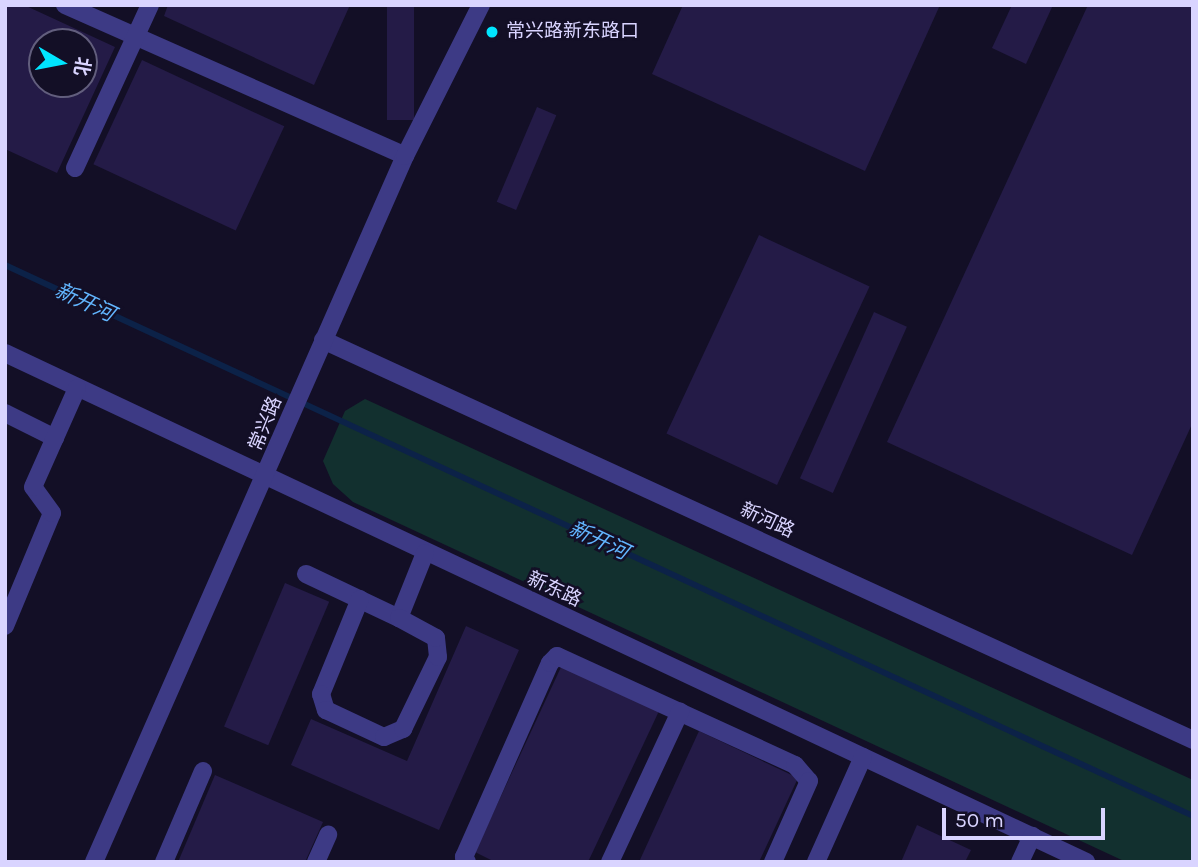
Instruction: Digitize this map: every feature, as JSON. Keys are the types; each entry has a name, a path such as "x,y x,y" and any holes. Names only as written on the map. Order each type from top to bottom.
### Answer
{"street":[{"path":"65,5 405,156"},
{"path":"75,168 150,5"},
{"name":"常兴路","path":"94,862 266,480 323,340 405,156 481,5"},
{"name":"新河路","path":"323,340 1193,740"},
{"name":"新东路","path":"5,353 266,480 1086,862"},
{"path":"5,626 52,513 33,487 77,388"},
{"path":"5,413 55,438"},
{"path":"399,618 425,553"},
{"path":"306,573 360,599 399,618 436,638 438,657 403,729 384,737 326,710 321,694 360,599"},
{"path":"467,862 464,857 550,663 557,656 795,765 809,781 773,862"},
{"path":"610,862 680,712"},
{"path":"816,862 863,757"},
{"path":"164,862 203,771"},
{"path":"316,862 328,835"},
{"path":"1020,862 1032,836"}],"green space":[{"path":"365,399 1193,780 1193,862 1126,862 353,502 333,484 323,461 345,411"}],"building":[{"path":"5,5 24,5 74,28 28,28 28,98 92,98 57,173 5,149"},
{"path":"168,5 350,5 314,85 164,16"},
{"path":"387,5 414,5 414,120 387,120"},
{"path":"683,5 940,5 865,171 652,74"},
{"path":"1012,5 1053,5 1026,64 992,48"},
{"path":"1088,5 1193,5 1193,422 1132,555 887,442"},
{"path":"98,39 115,47 98,84"},
{"path":"142,60 284,126 236,231 93,164"},
{"path":"537,107 556,115 516,210 497,202"},
{"path":"759,235 870,287 777,485 666,433"},
{"path":"874,312 907,327 833,493 800,478"},
{"path":"285,583 329,602 268,745 224,727"},
{"path":"466,626 519,650 439,830 291,765 311,719 407,761"},
{"path":"562,665 659,711 588,862 495,862 475,852"},
{"path":"699,731 798,778 759,862 639,862"},
{"path":"215,775 323,822 305,862 178,862"},
{"path":"917,825 971,850 965,862 901,862"}],"waterway":[{"name":"新开河","path":"5,265 1193,816"}],"place":[{"name":"常兴路新东路口","path":"492,32"}]}
